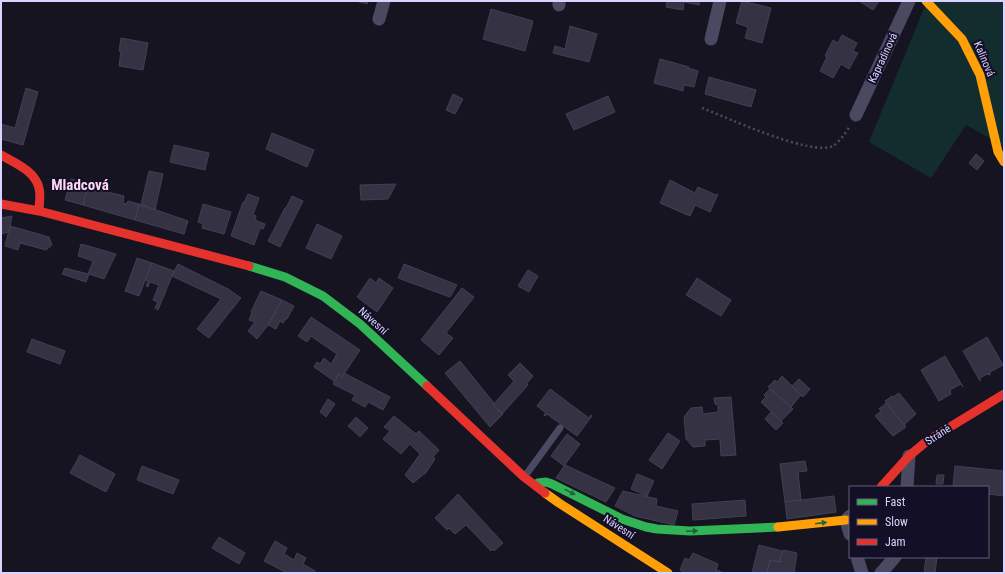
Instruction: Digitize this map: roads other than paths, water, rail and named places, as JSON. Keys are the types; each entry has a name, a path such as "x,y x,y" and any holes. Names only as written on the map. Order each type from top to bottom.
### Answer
{"street":[{"path":"379,19 384,1"},
{"path":"710,39 720,1"},
{"name":"Kapradinová","path":"856,115 909,1"},
{"name":"Kalinová","path":"926,1 962,39 980,75 998,152 1004,162"},
{"path":"1,155 26,170 36,181 39,188 39,211"},
{"name":"Návesní","path":"1,204 39,211 268,271 285,277 323,296 360,324 524,477 588,522 668,573"},
{"name":"Stráně","path":"882,486 909,456 927,442 1004,394"},
{"path":"907,486 909,456"},
{"path":"533,484 546,482 552,484 625,519 647,527 663,530 686,531 797,526 848,518"},
{"path":"857,558 862,573"},
{"path":"881,573 894,558"}],"lane":[{"path":"524,477 560,428"}],"district":[{"name":"Mladcová","path":"80,185"}]}
